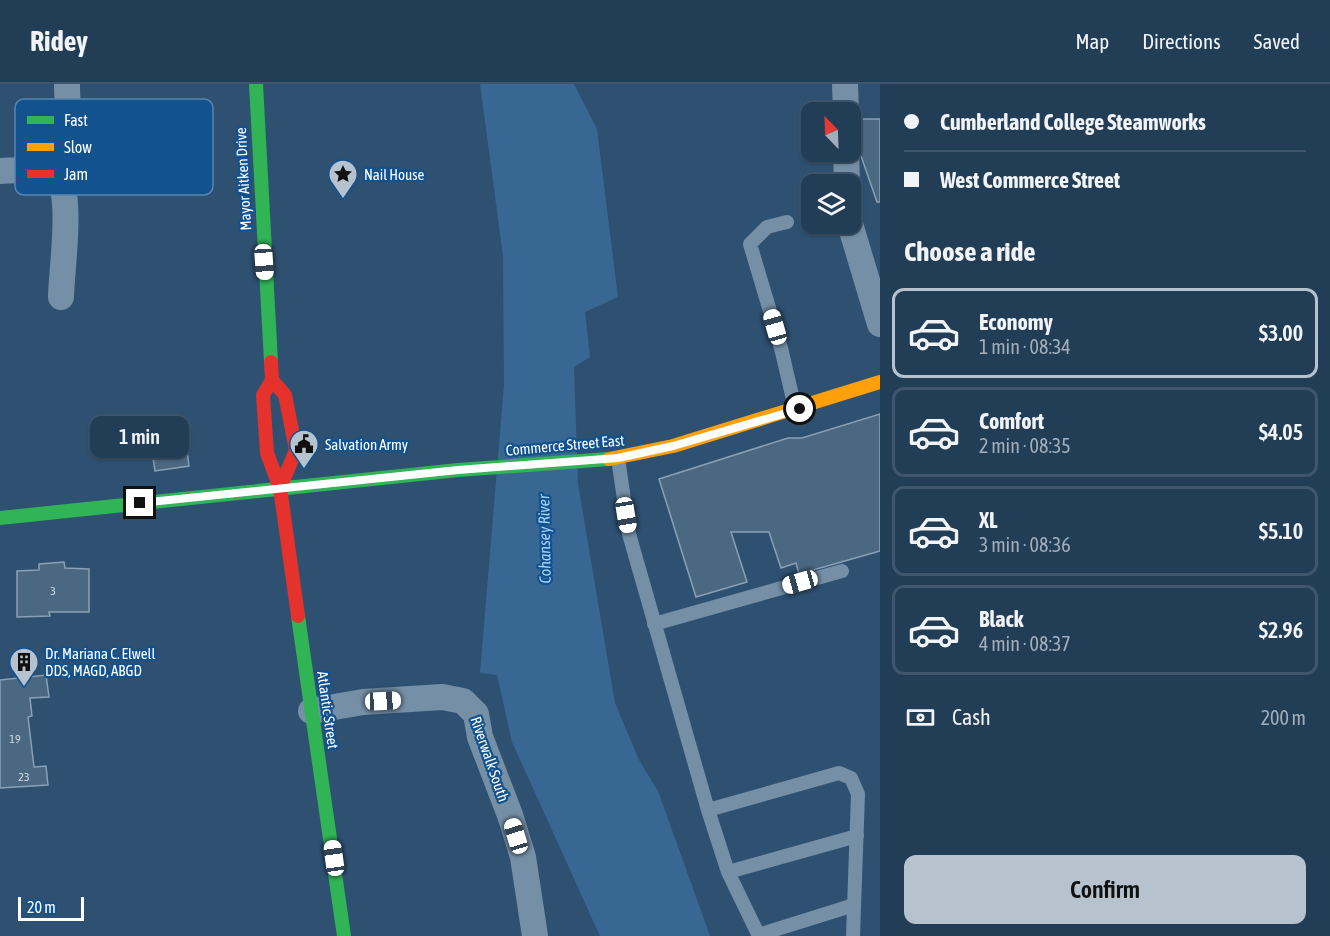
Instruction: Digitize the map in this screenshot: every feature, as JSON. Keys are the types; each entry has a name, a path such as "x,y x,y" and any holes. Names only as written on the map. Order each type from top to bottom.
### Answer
{"street":[{"path":"66,99 67,84"},
{"name":"Mayor Aitken Drive","path":"256,84 272,380 262,395 267,453 280,488"},
{"path":"845,84 846,102"},
{"path":"0,171 15,170"},
{"path":"61,297 63,195"},
{"path":"853,234 880,324"},
{"name":"Mayor Aitken Drive","path":"272,380 285,395 296,450 280,488"},
{"name":"Commerce Street East","path":"0,518 458,470 618,458 673,446 796,411 880,382"},
{"name":"Atlantic Street","path":"280,488 344,936"},
{"name":"Riverwalk South","path":"311,711 363,702 442,697 463,701 476,714 480,737 510,815 523,857 535,936"}],"lane":[{"path":"787,222 767,227 750,244 781,348 796,411"},
{"path":"618,458 629,534 708,810 728,872 758,935 854,905"},
{"path":"654,624 842,571"},
{"path":"708,810 838,773 851,778 858,794 853,936"},
{"path":"728,872 857,836"}],"water":[{"name":"Cohansey River","path":"480,84 574,84 597,129 618,297 585,312 590,357 574,367 578,484 615,703 639,760 658,791 710,936 600,936 512,742 497,675 480,673 504,385 503,256"}],"building":[{"path":"862,119 880,119 880,202 877,202 861,156"},
{"path":"880,414 880,551 799,574 796,563 781,568 769,532 731,532 747,582 696,597 659,479 788,438 802,438"},
{"path":"184,425 189,466 155,471 149,430"},
{"path":"64,562 65,568 89,569 89,612 49,612 50,616 17,617 17,571 39,570 39,564"},
{"path":"46,675 49,697 30,698 32,716 28,717 34,767 46,766 48,785 0,788 0,680"}],"traffic: fast":[{"path":"256,84 271,362"},
{"path":"0,518 458,470 609,459"},
{"path":"298,616 344,936"}],"traffic: slow":[{"path":"609,459 673,446 880,382"}],"traffic: jam":[{"path":"271,362 272,380 285,395 296,450 280,488"},
{"path":"272,380 263,395 267,453 280,488 298,616"}],"place":[{"name":"Nail House","path":"343,200"},
{"name":"Salvation Army","path":"304,470"},
{"name":"Dr. Mariana C. Elwell DDS, MAGD, ABGD","path":"24,688"}],"route":[{"path":"140,503 458,470 618,458 673,446 800,409"}]}
